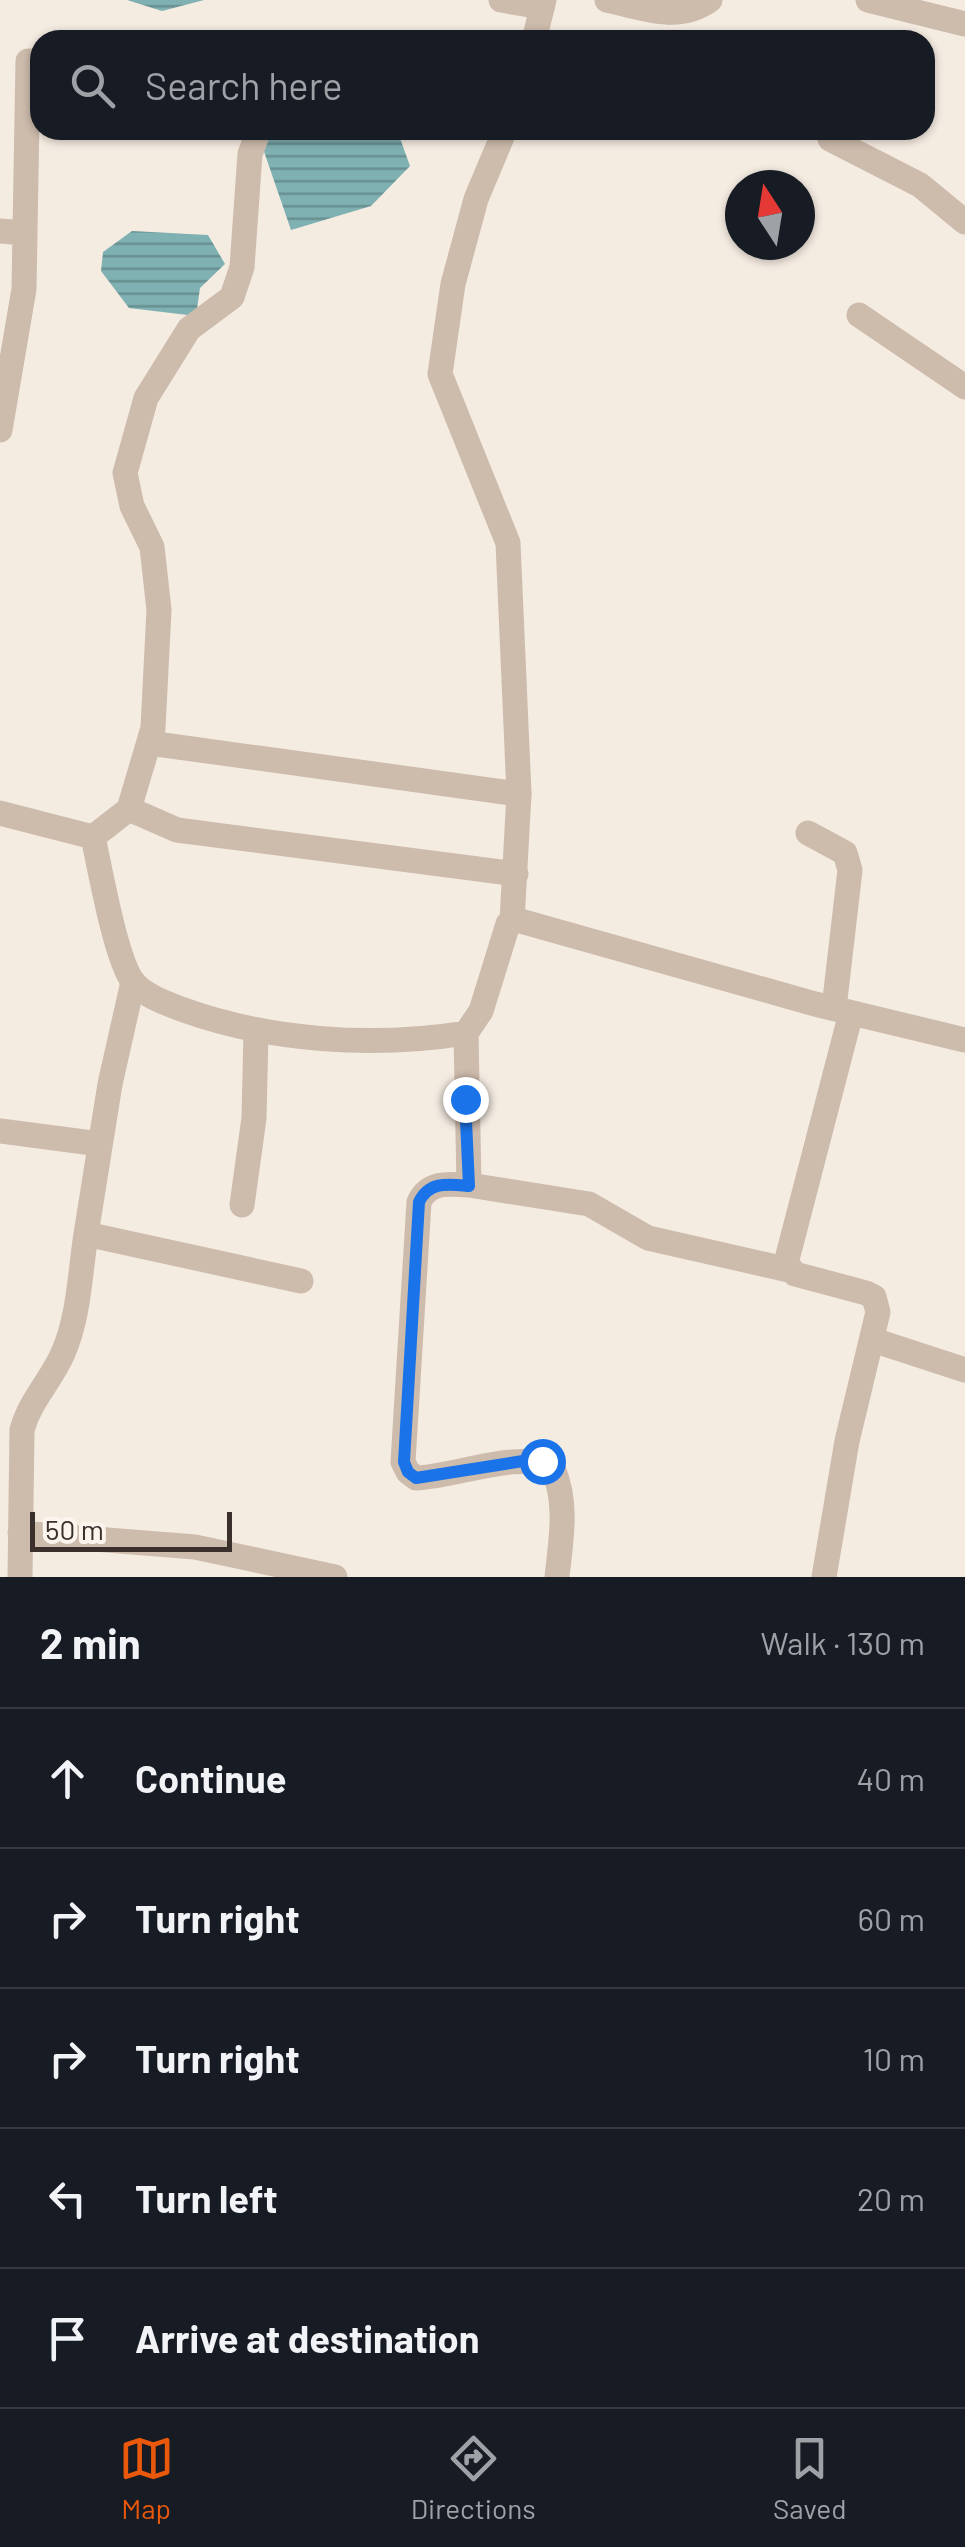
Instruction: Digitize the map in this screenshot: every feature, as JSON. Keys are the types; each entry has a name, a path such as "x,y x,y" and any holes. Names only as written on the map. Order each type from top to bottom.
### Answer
{"street":[{"path":"501,0 543,4 536,30"},
{"path":"606,0 662,12 694,12 710,0"},
{"path":"868,0 965,24"},
{"path":"0,430 5,365 24,290 12,232 30,61"},
{"path":"93,837 129,808 153,728 159,610 152,547 132,506 125,473 146,398 189,329 232,297 242,268 250,154 255,140"},
{"path":"469,1186 466,1033 481,1011 512,921 519,794 508,543 440,374 453,284 476,199 501,140"},
{"path":"834,140 920,186 965,222"},
{"path":"859,316 965,387"},
{"path":"148,743 519,794"},
{"path":"129,808 177,830 516,874"},
{"path":"0,813 93,837"},
{"path":"789,1270 786,1262 842,1011 850,870 845,854 808,833"},
{"path":"20,1577 22,1430 27,1411 64,1352 72,1326 110,1084 133,982 114,928 93,837"},
{"path":"512,921 521,920 842,1011 965,1040"},
{"path":"133,982 160,1001 256,1032 428,1039 466,1033"},
{"path":"242,1205 254,1118 256,1032"},
{"path":"0,1131 100,1144"},
{"path":"556,1577 563,1521 562,1496 553,1468 542,1461 523,1461 416,1478 404,1462 419,1202 424,1192 434,1186 469,1186 589,1204 648,1238 789,1270 874,1297 878,1312 874,1340 847,1441 824,1577"},
{"path":"86,1234 301,1282"},
{"path":"874,1340 965,1370"},
{"path":"20,1533 195,1547 336,1577"}],"water":[{"path":"127,0 204,0 162,11"},
{"path":"260,140 401,140 410,166 371,206 291,230"},
{"path":"132,231 208,235 225,264 200,288 196,316 129,308 101,271 103,252"}],"route":[{"path":"465,1099 469,1186 434,1186 424,1192 419,1202 404,1462 416,1478 429,1478 542,1461"}]}
